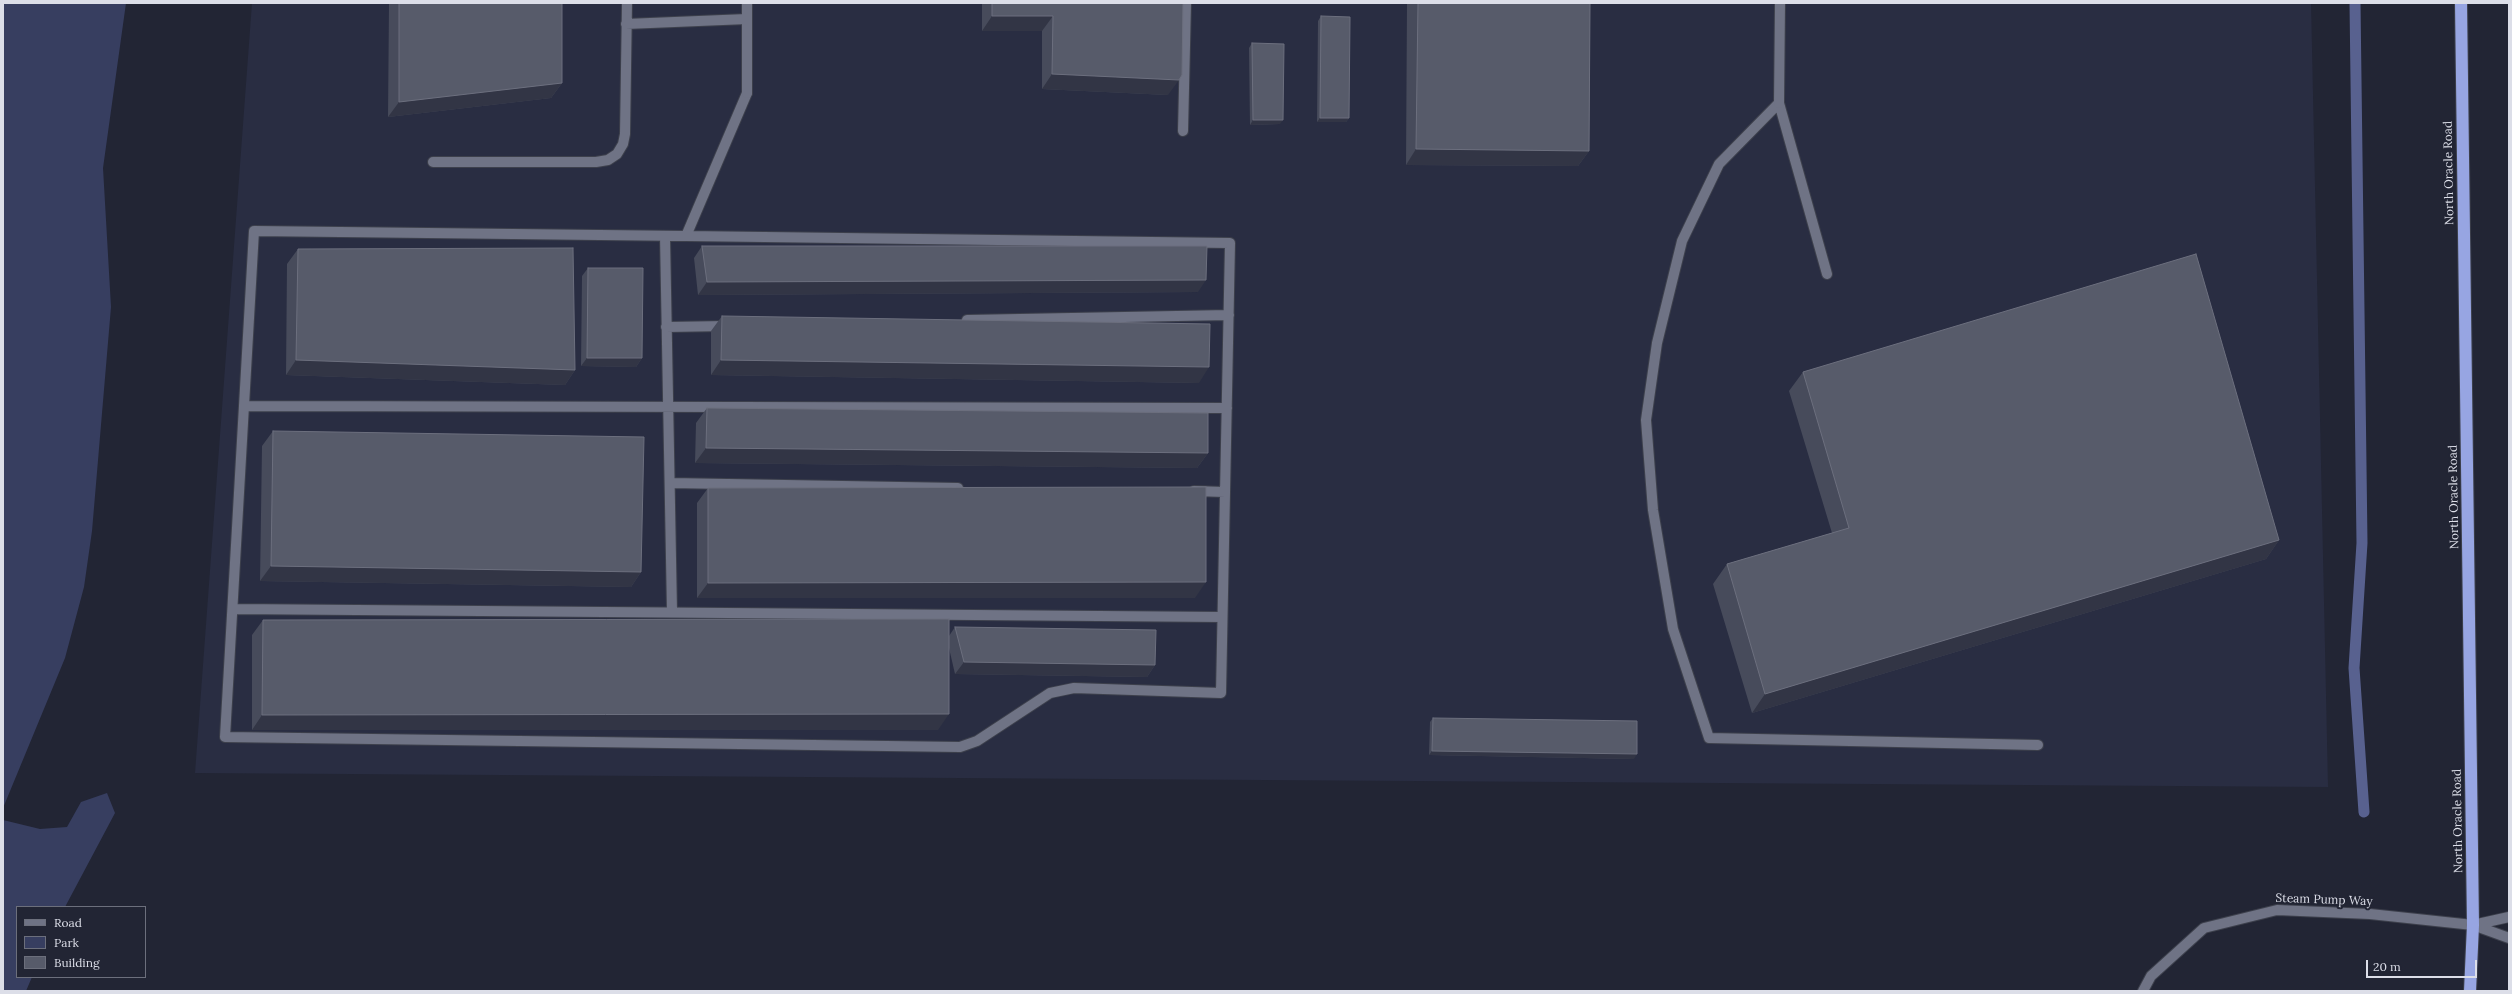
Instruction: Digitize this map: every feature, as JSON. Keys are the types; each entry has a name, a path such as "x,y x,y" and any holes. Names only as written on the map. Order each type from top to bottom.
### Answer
{"highway":[{"name":"North Oracle Road","path":"2461,3 2473,925 2470,991"}],"street":[{"path":"433,162 596,162 608,160 617,154 624,144 625,134 626,3"},
{"path":"686,236 747,93 747,3"},
{"path":"1183,131 1186,3"},
{"path":"1780,3 1779,103 1827,274"},
{"path":"626,24 747,19"},
{"path":"1779,103 1719,164 1682,241 1657,343 1646,420 1653,510 1673,629 1709,738 2038,745"},
{"path":"254,231 686,236 1230,243 1221,693 1074,688 1050,693 977,741 960,747 225,737 254,231"},
{"path":"665,236 672,612"},
{"path":"960,321 1229,315"},
{"path":"666,327 738,325"},
{"path":"244,406 668,405 1227,408"},
{"path":"670,484 971,488"},
{"path":"1185,491 1225,492"},
{"path":"233,609 1222,617"},
{"name":"Steam Pump Way","path":"2143,991 2151,976 2204,928 2277,910 2370,914 2473,925 2509,917"},
{"path":"2473,925 2509,938"}],"shaded area":[{"path":"252,3 2311,3 2328,787 195,773"}],"green space":[{"path":"3,3 126,3 103,168 111,307 92,531 84,587 65,658 3,808"},
{"path":"107,793 115,813 66,906 16,906 16,978 32,978 26,991 3,991 3,820 40,829 67,827 81,802"}],"building":[{"path":"399,3 562,3 562,83 399,102"},
{"path":"992,3 1183,3 1182,75 1179,80 1052,74 1053,16 992,16"},
{"path":"1418,3 1590,3 1589,151 1416,149"},
{"path":"1321,16 1350,17 1349,118 1320,118"},
{"path":"1252,43 1284,44 1283,120 1253,120"},
{"path":"702,246 1207,246 1206,280 707,282"},
{"path":"573,248 575,370 296,360 298,249"},
{"path":"2196,254 2279,540 1765,694 1727,564 1849,528 1803,372"},
{"path":"588,268 643,268 642,358 587,358"},
{"path":"722,316 1210,324 1209,367 721,360"},
{"path":"707,408 1208,413 1208,453 706,448"},
{"path":"273,431 644,437 641,572 271,566"},
{"path":"1206,487 1206,582 708,583 708,488"},
{"path":"949,619 949,714 262,715 263,620"},
{"path":"955,627 1156,630 1155,665 964,662"},
{"path":"1433,718 1637,721 1637,754 1432,751"}],"waterway":[{"path":"2355,3 2362,543 2354,668 2364,812"}]}
